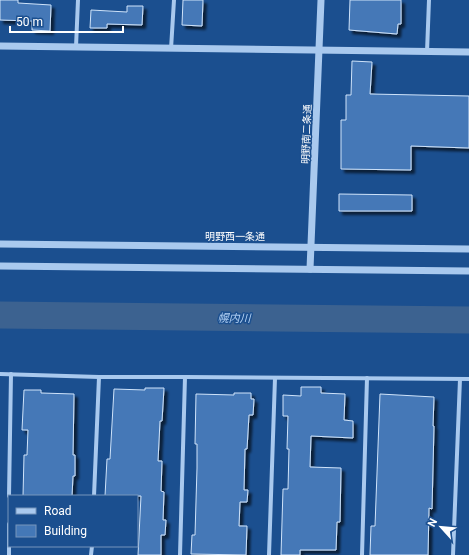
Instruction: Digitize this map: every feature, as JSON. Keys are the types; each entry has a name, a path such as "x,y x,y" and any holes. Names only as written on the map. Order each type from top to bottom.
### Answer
{"street":[{"path":"76,47 78,0"},
{"path":"171,49 174,0"},
{"name":"明野南二条通","path":"310,269 321,0"},
{"path":"427,52 429,0"},
{"path":"0,46 469,52"},
{"name":"明野西一条通","path":"0,244 469,249"},
{"path":"0,266 469,271"},
{"path":"0,374 99,377 469,379"},
{"path":"9,495 11,374"},
{"path":"94,495 99,377"},
{"path":"180,555 185,377"},
{"path":"269,555 275,378"},
{"path":"362,555 368,378"},
{"path":"453,555 460,379"}],"building":[{"path":"0,0 18,0 18,3 51,5 50,31 32,30 32,21 0,20"},
{"path":"183,0 203,0 202,26 182,25"},
{"path":"350,0 401,0 401,24 398,24 397,34 349,30"},
{"path":"127,6 143,6 142,25 107,24 107,28 90,28 91,10 127,12"},
{"path":"352,61 372,62 370,94 469,96 469,148 411,146 411,170 341,169 341,120 346,120 346,95 351,95"},
{"path":"339,194 412,195 412,211 339,211"},
{"path":"301,387 321,387 321,393 345,394 344,420 353,421 353,438 311,436 310,467 341,468 340,522 337,522 336,550 300,550 300,555 281,555 283,489 288,489 289,449 287,449 288,416 283,416 283,395 301,396"},
{"path":"145,388 164,388 162,421 160,421 158,461 162,461 161,491 164,492 163,520 166,520 165,535 161,535 161,555 138,555 141,496 105,495 107,459 110,459 114,389 145,390"},
{"path":"24,390 41,390 41,393 74,394 73,455 75,455 75,476 73,476 72,495 23,495 24,455 27,455 28,430 22,430"},
{"path":"234,393 251,393 251,399 254,399 253,415 249,415 247,449 245,449 244,490 248,490 247,502 240,502 239,526 247,526 246,555 191,554 192,535 195,535 197,468 197,444 195,444 196,394 234,395"},
{"path":"380,394 434,397 432,509 429,508 428,555 370,555 371,526 375,526"}],"waterway":[{"name":"幌内川","path":"0,315 469,320"}]}
